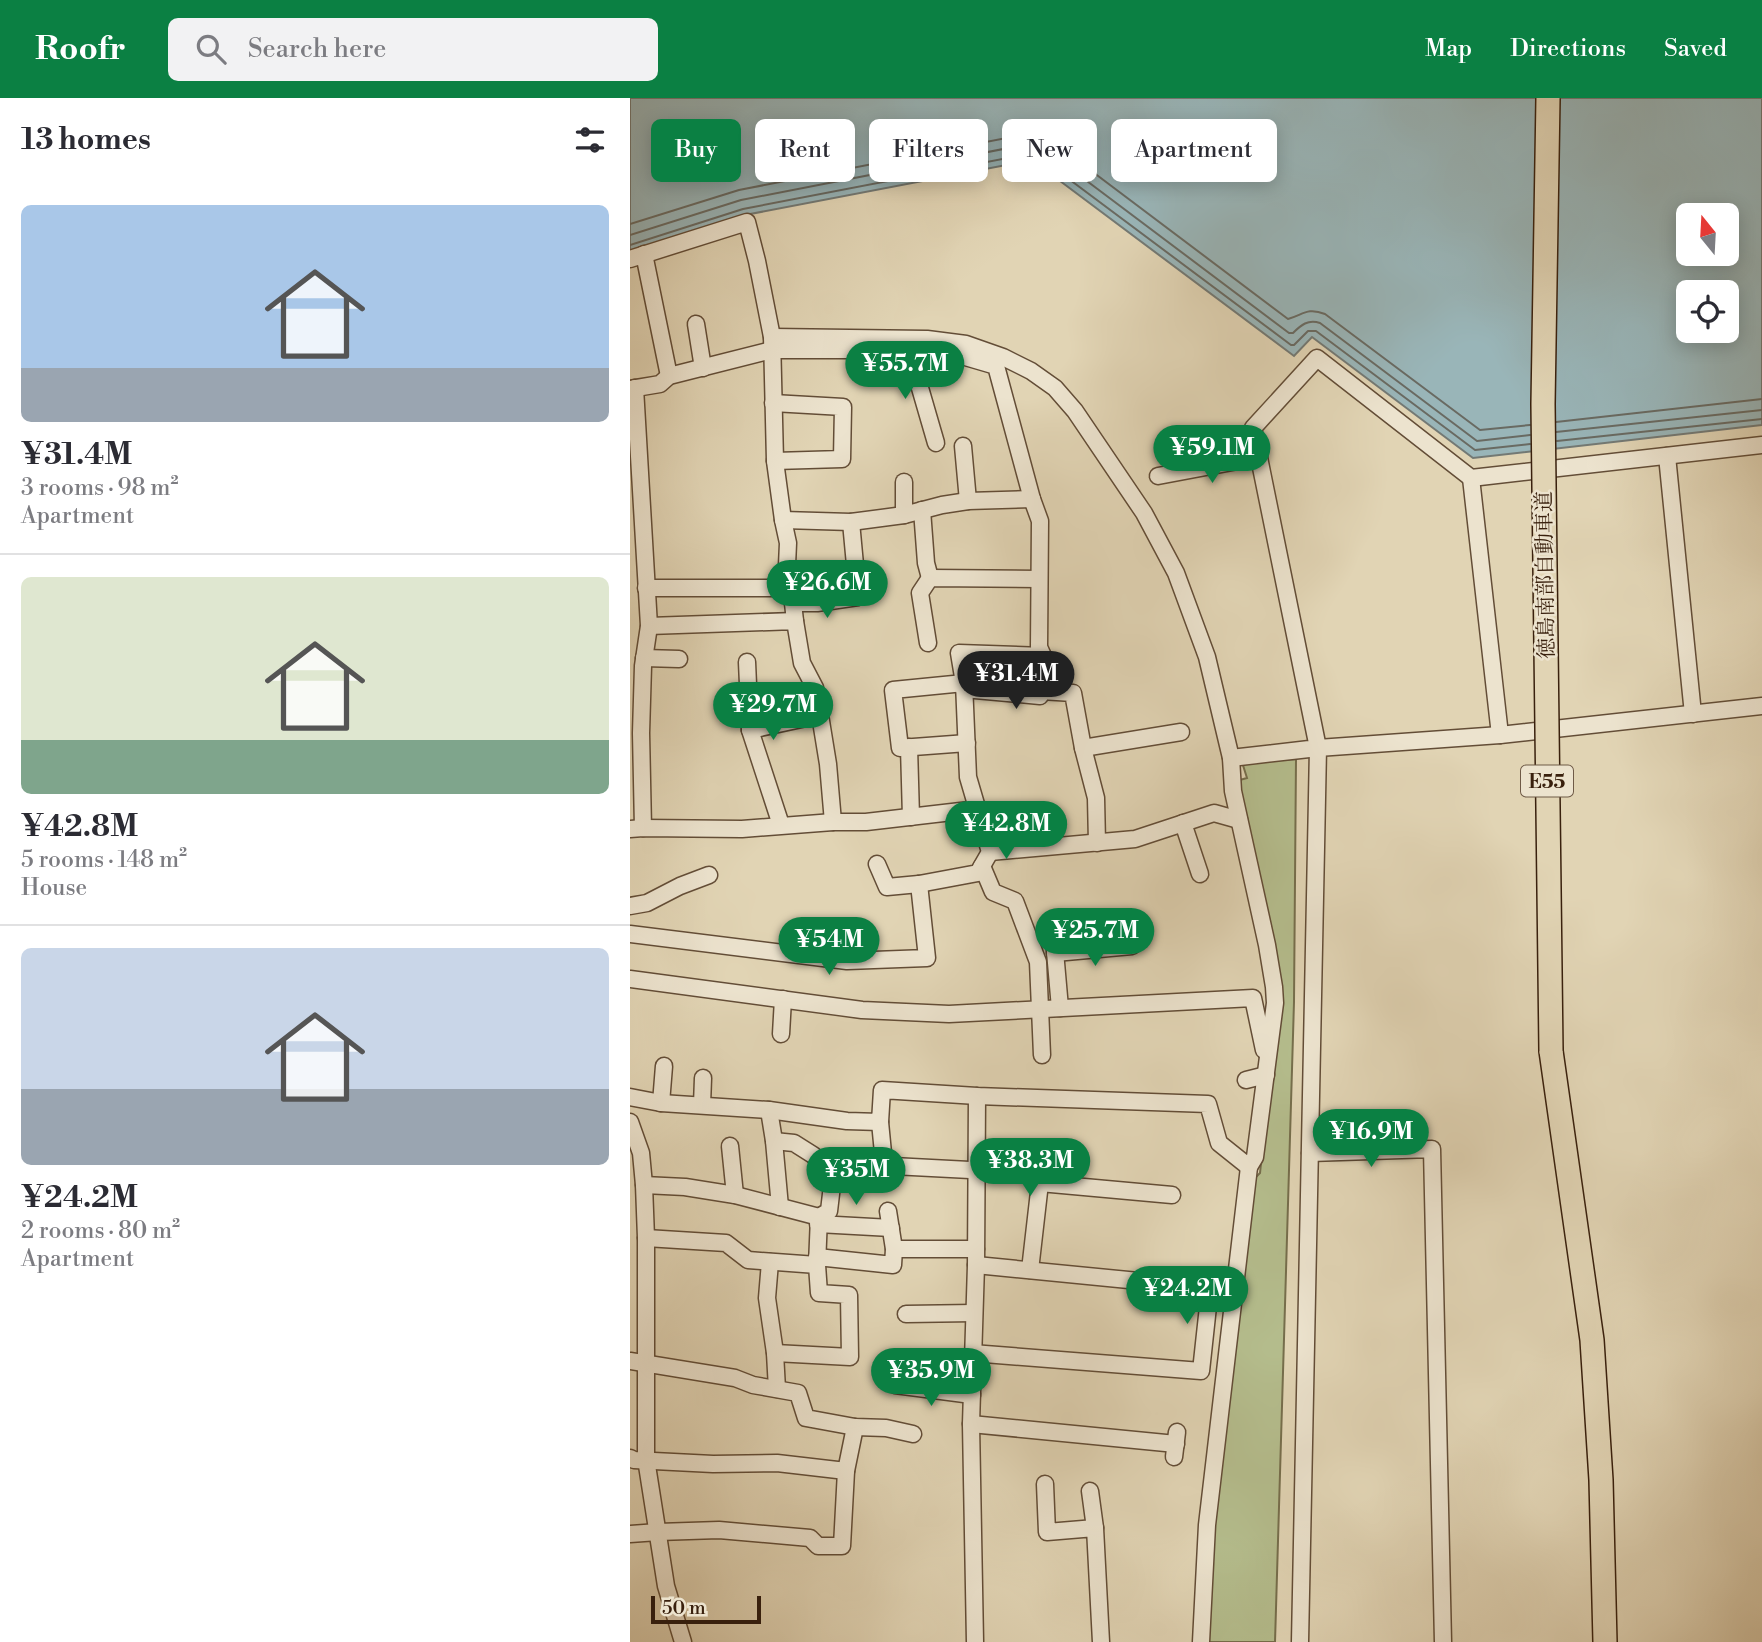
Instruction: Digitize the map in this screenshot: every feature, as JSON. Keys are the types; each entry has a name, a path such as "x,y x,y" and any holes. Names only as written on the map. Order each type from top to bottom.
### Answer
{"highway":[{"name":"徳島南部自動車道","path":"1548,98 1544,430 1550,1051 1592,1340 1601,1480 1605,1642"}],"street":[{"path":"669,376 637,256 747,222 772,343 775,461 788,543 786,588 793,603 802,663 815,688 828,764 833,822"},
{"path":"696,324 704,368"},
{"path":"978,809 866,822 742,828 637,828 644,658 648,623 646,588 636,540 632,389 660,384 669,376 704,368 772,343 927,339 966,344 1003,357 1031,371 1055,388 1075,411 1144,513 1176,573 1207,657 1231,758 1233,791 1259,908 1264,945 1262,998 1266,1072 1255,1157 1249,1167 1207,1525 1201,1642"},
{"path":"772,343 909,349 955,354 996,366 1040,521 1039,647 1043,656 1040,695 964,686 893,690 900,748 967,743"},
{"path":"909,349 936,443"},
{"path":"1300,1642 1318,748 1253,428 1317,358 1471,478 1762,445"},
{"path":"773,403 843,407 842,458 775,461"},
{"path":"963,446 968,501"},
{"path":"1667,456 1693,714"},
{"path":"1158,476 1259,457"},
{"path":"1471,478 1500,735"},
{"path":"904,482 904,515"},
{"path":"783,520 851,522 904,515 968,501 1032,499"},
{"path":"922,510 926,563 930,578 920,593 928,643"},
{"path":"793,603 817,603 858,597 851,522"},
{"path":"930,578 1039,579"},
{"path":"646,588 786,588"},
{"path":"630,619 648,623 795,621"},
{"path":"1042,1055 1038,962 1015,901 993,892 978,809 968,777 964,686 959,653 1043,656"},
{"path":"644,658 679,659"},
{"path":"747,662 750,730 781,825"},
{"path":"1041,691 1073,693 1096,798 1097,843"},
{"path":"1231,758 1318,748 1500,735 1762,706"},
{"path":"750,730 820,715"},
{"path":"1083,748 1181,732"},
{"path":"909,747 911,817"},
{"path":"986,859 1135,839 1214,813 1233,791"},
{"path":"1214,813 1239,820"},
{"path":"1183,824 1200,874"},
{"path":"877,864 887,887 978,873 986,859"},
{"path":"630,906 647,903 709,875"},
{"path":"630,934 847,961 927,958 919,884"},
{"path":"1060,1008 1055,947 1132,946"},
{"path":"630,979 862,1010 949,1014 1262,998"},
{"path":"781,1034 783,999"},
{"path":"662,1103 664,1066"},
{"path":"1246,1080 1266,1072"},
{"path":"702,1105 703,1078"},
{"path":"1172,1195 1040,1183 1029,1174 976,1171 888,1159 880,1122 881,1090 1208,1104 1219,1143 1249,1167"},
{"path":"975,1642 971,1424 977,1096"},
{"path":"630,1097 662,1103 769,1110 847,1121 880,1122"},
{"path":"769,1110 780,1207"},
{"path":"630,1122 641,1153 640,1184 646,1238 635,1460 658,1532 666,1586 683,1642"},
{"path":"774,1141 794,1143 813,1155 830,1171 832,1177 829,1211 818,1220 817,1261 820,1293 849,1295 850,1357 775,1353"},
{"path":"730,1146 735,1195"},
{"path":"1310,1153 1432,1149 1443,1642"},
{"path":"1030,1270 1040,1183"},
{"path":"640,1184 685,1187 735,1195 818,1220 891,1228"},
{"path":"646,1238 726,1243 748,1260 893,1265 894,1249 888,1211"},
{"path":"894,1249 976,1257 1030,1270 1210,1288 1201,1371 972,1353"},
{"path":"770,1262 768,1298 777,1389"},
{"path":"906,1314 974,1313"},
{"path":"638,1363 735,1378 754,1385 798,1393 806,1418 913,1434"},
{"path":"895,1385 972,1395"},
{"path":"971,1424 1175,1444"},
{"path":"630,1534 719,1530 810,1538 818,1546 842,1546 846,1471 855,1427"},
{"path":"635,1460 713,1464 777,1463 846,1471"},
{"path":"1045,1484 1047,1532 1095,1528"},
{"path":"1090,1491 1095,1528 1101,1642"}],"green space":[{"path":"1296,759 1294,1002 1275,1642 1206,1642 1213,1528 1253,1180 1260,1173 1279,994 1236,781 1247,778 1242,762"}],"water":[{"path":"630,98 1762,98 1762,425 1473,458 1312,337 1294,356 1061,182 1097,182 1097,119 1002,119 1002,166 988,168 988,119 869,119 869,182 917,182 745,215 630,252"}]}
